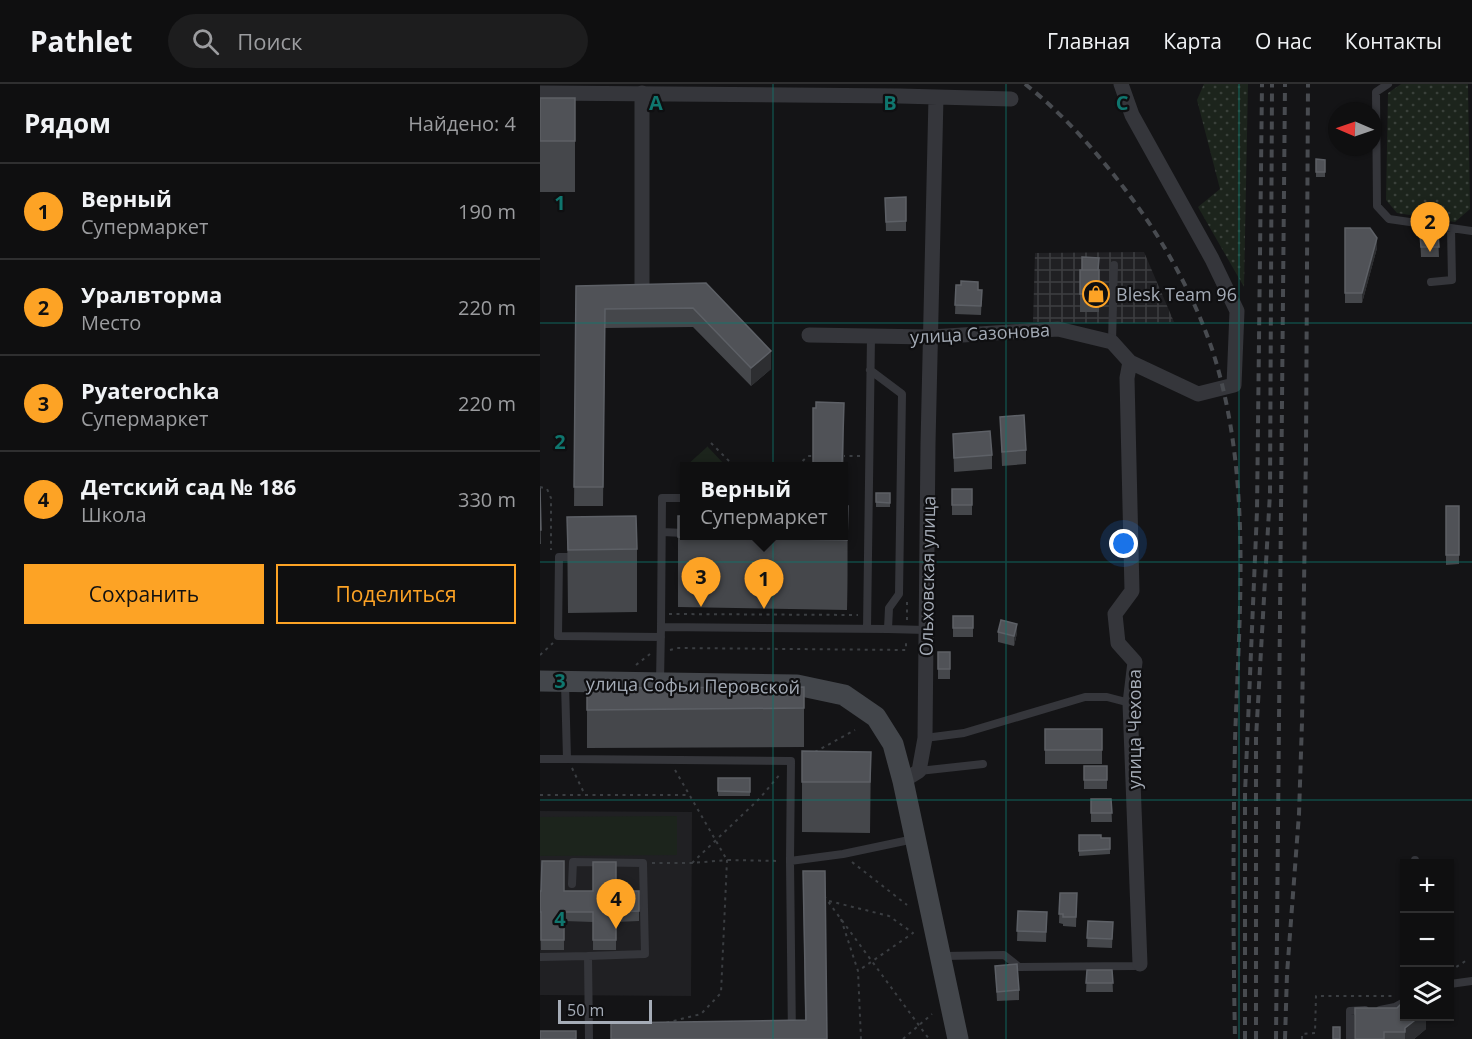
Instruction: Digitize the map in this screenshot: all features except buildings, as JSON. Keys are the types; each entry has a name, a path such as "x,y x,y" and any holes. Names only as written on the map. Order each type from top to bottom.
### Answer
{"street":[{"path":"1112,342 1130,362 1198,394 1234,385 1237,311 1212,259 1132,115 1121,84"},
{"path":"540,93 1011,99"},
{"path":"637,286 642,93"},
{"name":"Ольховская улица","path":"936,97 925,738 911,776 915,839 958,1039"},
{"name":"улица Сазонова","path":"809,335 931,337 1058,329 1112,342"},
{"name":"улица Чехова","path":"1130,362 1127,378 1132,591 1115,614 1118,643 1135,662 1130,703 1140,964"},
{"name":"улица Софьи Перовской","path":"540,681 797,685 843,695 876,717 911,776"}],"lane":[{"path":"1388,84 1376,92 1377,206 1389,219 1472,231"},
{"path":"1431,282 1452,280 1451,228"},
{"path":"1112,342 1114,265"},
{"path":"867,629 871,336"},
{"path":"870,370 902,394 899,594 889,608 888,629"},
{"path":"660,682 662,498 680,498"},
{"path":"662,532 680,533"},
{"path":"591,557 559,557 558,636 661,637"},
{"path":"661,627 926,630"},
{"path":"565,682 567,759"},
{"path":"925,738 964,733 1085,697 1107,697 1130,703"},
{"path":"540,759 791,761 792,1039"},
{"path":"911,776 983,764"},
{"path":"790,861 843,854 915,839"},
{"path":"540,957 645,954 644,862 573,862 573,884"},
{"path":"941,956 1004,955 1019,967 1134,966 1140,964"},
{"path":"588,956 589,1039"},
{"path":"1454,983 1472,981"},
{"path":"1350,1039 1350,1011 1381,1010 1400,1004"}],"path":[{"path":"711,443 730,462"},
{"path":"801,462 808,456 817,456"},
{"path":"837,456 860,456"},
{"path":"540,487 547,489 551,498"},
{"path":"677,648 906,650 907,599"},
{"path":"668,614 858,616 858,610"},
{"path":"540,656 558,636"},
{"path":"692,863 760,798 791,761 817,751 855,730"},
{"path":"567,759 585,795"},
{"path":"656,1025 701,1014 721,993 727,860 669,759"},
{"path":"540,795 690,795"},
{"path":"843,854 907,905"},
{"path":"644,862 790,861"},
{"path":"821,893 929,1039"},
{"path":"829,901 889,916 913,933 858,971"},
{"path":"840,916 858,971 861,1039"},
{"path":"1454,968 1467,960"},
{"path":"1302,1039 1302,1034 1315,1033 1316,996 1383,997"},
{"path":"903,1039 932,1014"}],"shaded area":[{"path":"1204,84 1248,84 1244,287 1198,207 1220,189 1197,100"},
{"path":"1401,84 1468,84 1470,209 1455,222 1397,213 1386,200 1388,93"},
{"path":"1144,252 1174,322 1033,322 1035,253"},
{"path":"707,447 722,462 690,462"},
{"path":"540,811 692,812 691,996 540,995"},
{"path":"677,816 677,855 540,856 540,817"}],"railway":[{"path":"1025,84 1090,146 1151,225 1195,306 1212,349 1225,397 1233,445 1240,544 1234,816 1235,1039"},
{"path":"1245,1039 1245,793 1257,511 1262,84"},
{"path":"1256,1039 1256,738 1270,493 1272,84"},
{"path":"1276,1039 1285,84"},
{"path":"1285,1039 1287,974 1299,814 1302,722 1308,84"}],"place":[{"name":"Уралвторма","path":"1430,252"},
{"name":"Blesk Team 96","path":"1096,294"},
{"name":"Pyaterochka","path":"701,607"},
{"name":"Верный","path":"764,609"},
{"name":"Детский сад № 186","path":"616,929"}]}
